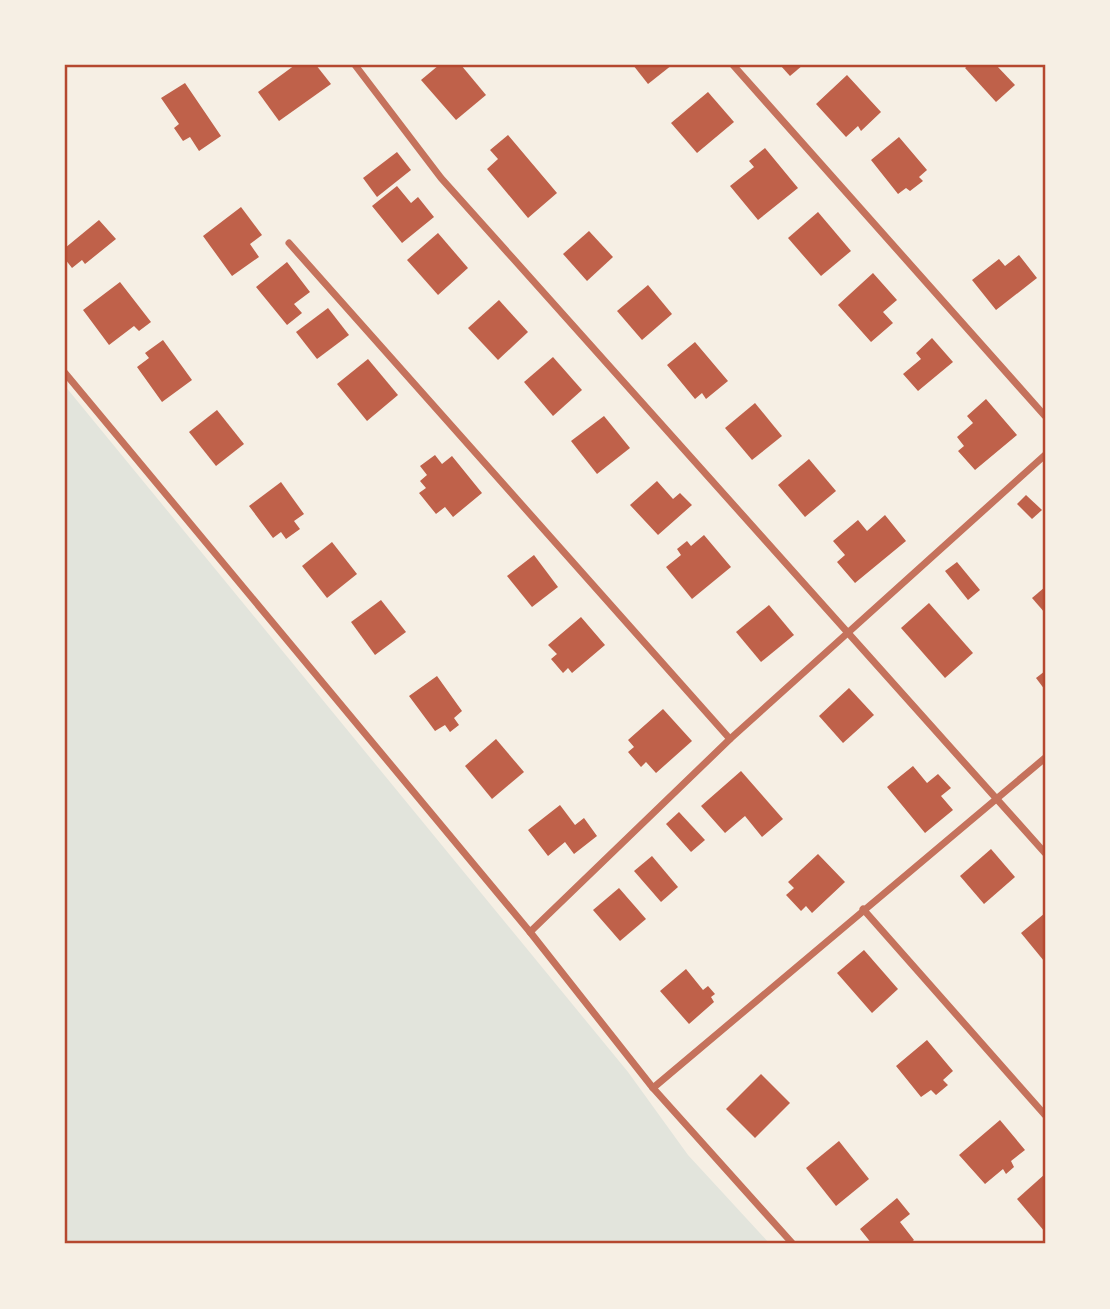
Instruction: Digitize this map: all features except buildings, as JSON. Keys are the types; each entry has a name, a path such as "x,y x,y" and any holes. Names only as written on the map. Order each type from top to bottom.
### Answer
{"street":[{"path":"355,65 441,178 1045,853"},
{"path":"733,65 1045,416"},
{"path":"289,243 730,739"},
{"path":"65,373 530,932 653,1088 793,1244"},
{"path":"530,932 730,739 1045,455"},
{"path":"653,1088 1045,758"},
{"path":"863,909 1045,1115"}],"shaded area":[{"path":"65,386 628,1072 688,1155 770,1244 65,1244"}]}
